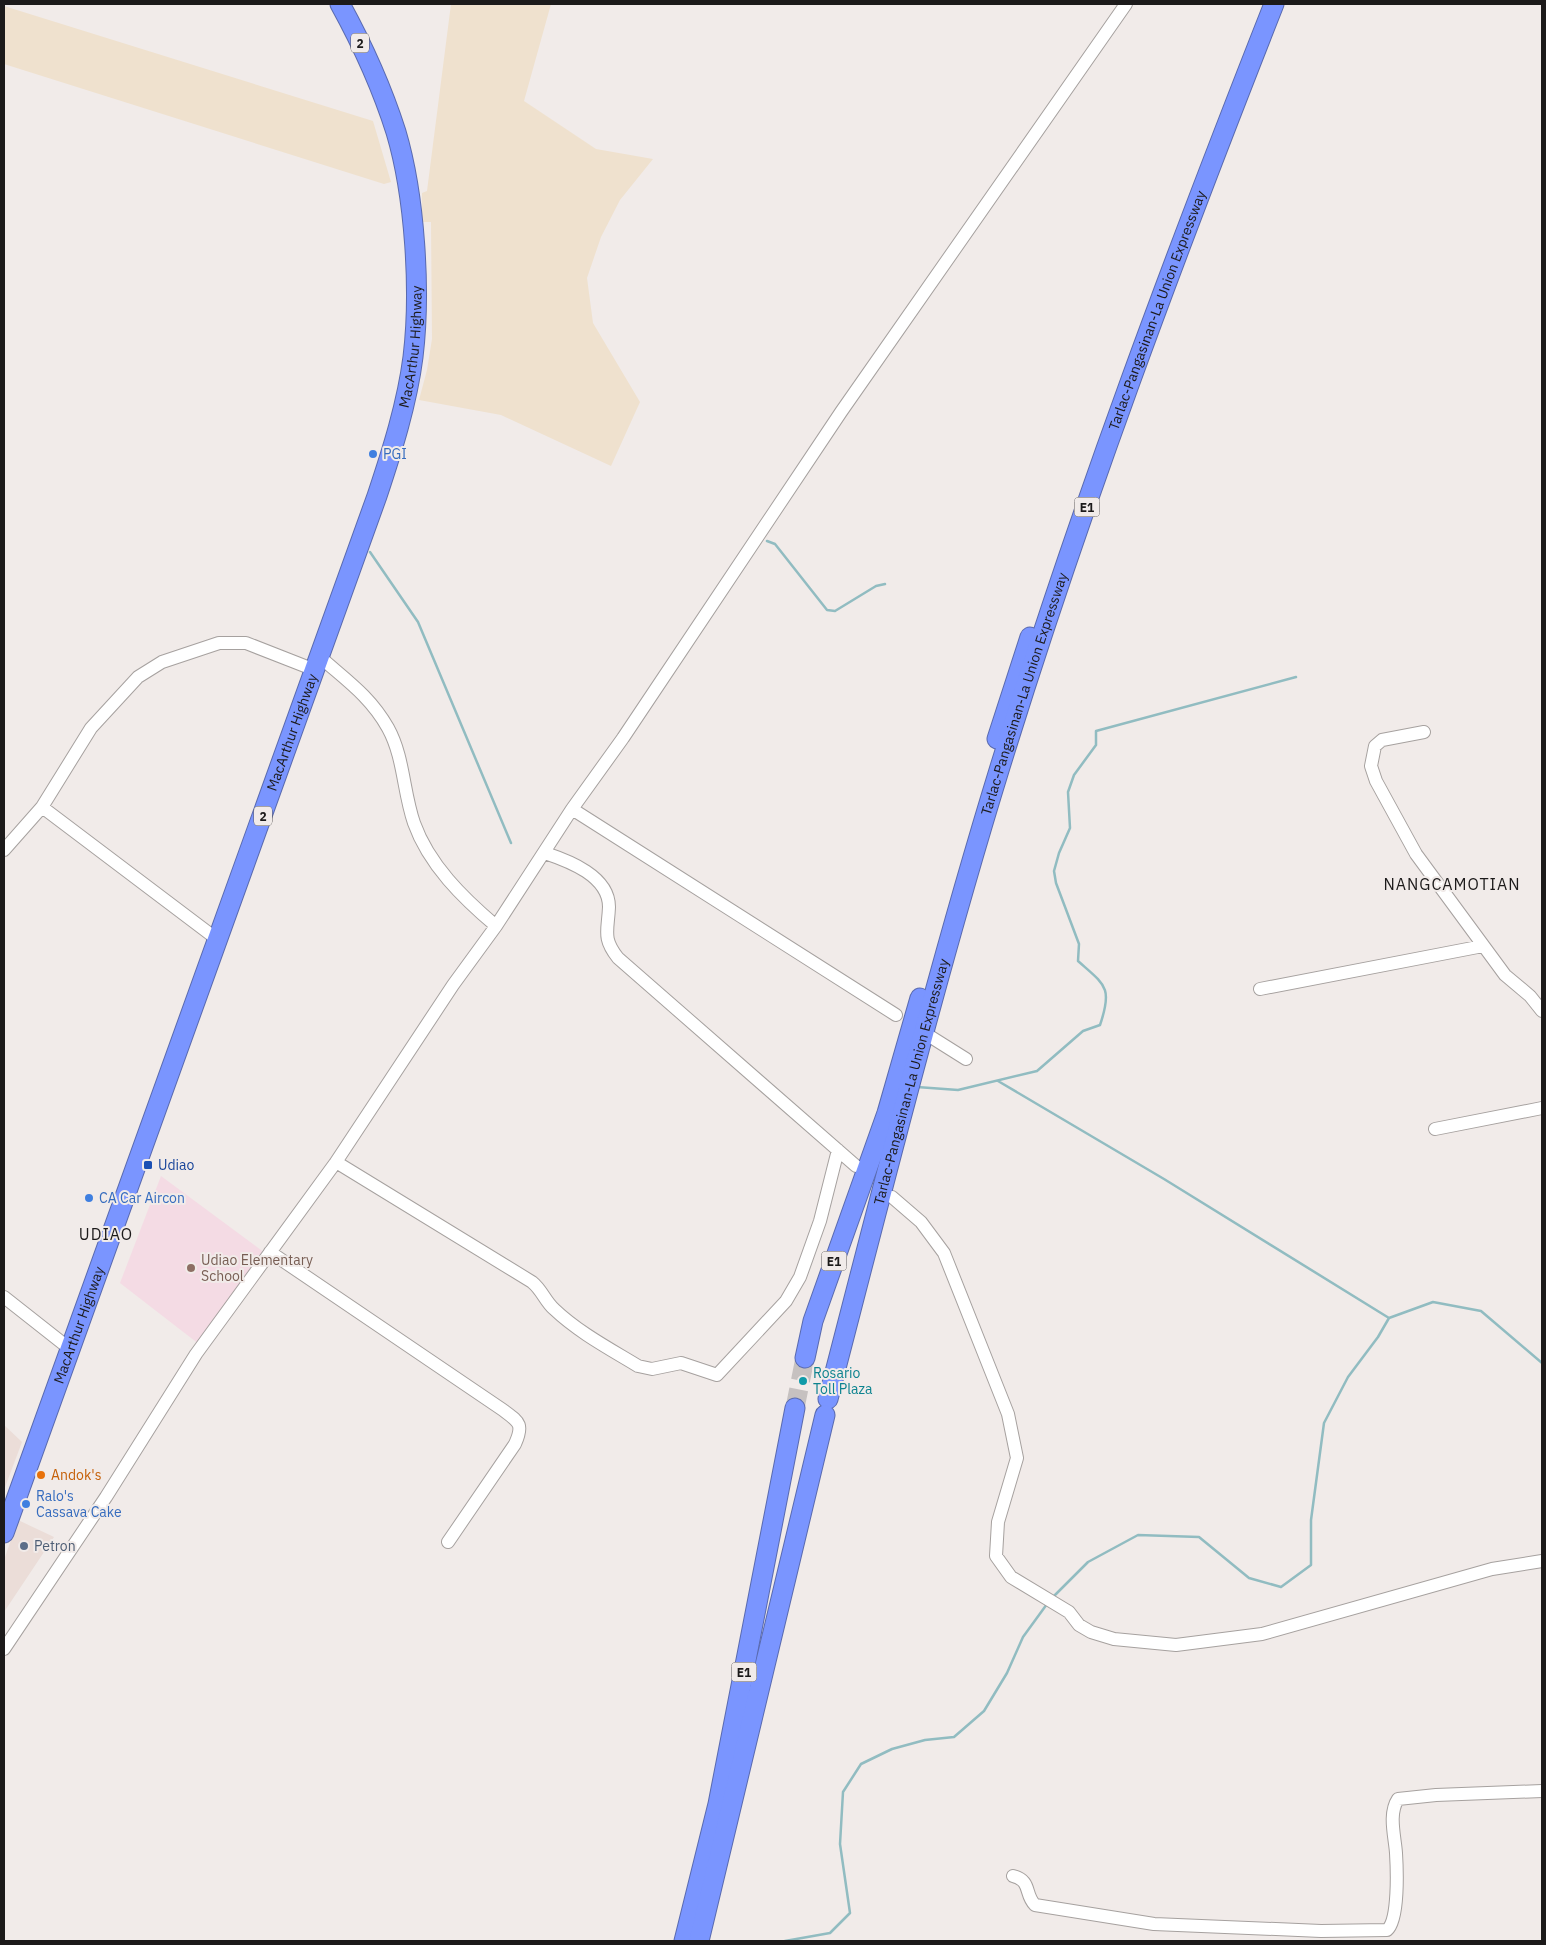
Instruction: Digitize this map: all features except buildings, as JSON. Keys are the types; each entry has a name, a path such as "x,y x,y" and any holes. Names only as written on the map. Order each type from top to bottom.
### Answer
{"highway":[{"name":"MacArthur Highway","path":"4,1533 317,663 390,457 403,408 412,358 417,300 412,216 396,132 378,82 340,4"},
{"name":"Tarlac-Pangasinan-La Union Expressway","path":"805,1358 813,1322 887,1113 908,1034 1011,693 1111,397 1173,226 1260,4"},
{"name":"Tarlac-Pangasinan-La Union Expressway","path":"693,1936 888,1161 1001,766 1114,426 1187,225 1274,4"},
{"name":"Tarlac-Pangasinan-La Union Expressway","path":"693,1936 795,1408"}],"street":[{"path":"4,1649 106,1497 196,1354 336,1162 453,985 496,926 572,809 623,738 841,412 1126,4"},
{"path":"4,850 42,807 91,728 138,677 153,666 219,643 246,643 317,663 354,684 383,720 398,751 414,822 422,841 452,883 471,904 496,926"},
{"path":"1424,732 1382,740 1375,746 1371,766 1376,781 1416,854 1505,975 1530,996 1542,1010"},
{"path":"42,807 218,940"},
{"path":"572,809 896,1015"},
{"path":"545,852 579,867 604,890 609,905 606,938 618,958 856,1166"},
{"path":"1260,989 1483,946"},
{"path":"932,1037 966,1058"},
{"path":"1435,1128 1542,1108"},
{"path":"336,1162 532,1282 542,1291 554,1309 566,1319 638,1366 652,1370 681,1363 717,1375 786,1301 800,1277 820,1221 838,1150"},
{"path":"892,1197 921,1222 944,1253 1008,1414 1018,1458 998,1522 996,1556 1011,1577 1069,1612 1078,1625 1091,1632 1114,1639 1176,1645 1262,1634 1492,1569 1542,1562"},
{"path":"270,1252 503,1410 520,1425 521,1432 515,1444 448,1542"},
{"path":"4,1297 70,1349"},
{"path":"1013,1876 1021,1878 1026,1883 1030,1897 1035,1905 1135,1922 1312,1931 1387,1930 1393,1922 1395,1911 1396,1853 1392,1832 1395,1805 1398,1799 1436,1795 1542,1791"}],"shaded area":[{"path":"451,4 551,4 524,101 596,149 653,159 620,200 601,237 587,278 593,323 640,402 611,466 501,415 419,400 427,370 432,339 431,222 422,222 422,193 427,191"},
{"path":"4,6 373,121 391,182 384,184 4,64"},
{"name":"Udiao Elementary School","path":"161,1176 265,1253 204,1348 120,1283"},
{"path":"4,1425 22,1442 4,1490"},
{"path":"18,1520 54,1537 4,1612 4,1560"}],"waterway":[{"path":"767,541 775,544 827,610 835,611 876,586 885,584"},
{"path":"370,552 418,622 511,843"},
{"path":"917,1087 958,1090 1037,1071 1083,1031 1100,1025 1106,1002 1106,994 1095,976 1078,961 1079,944 1056,883 1054,871 1059,853 1070,828 1068,792 1074,775 1096,745 1096,731 1296,677"},
{"path":"998,1081 1164,1179 1389,1318"},
{"path":"1052,1598 1088,1562 1138,1535 1199,1537 1249,1578 1281,1587 1311,1565 1311,1520 1324,1423 1348,1377 1378,1337 1389,1318 1433,1302 1481,1311 1542,1363"},
{"path":"785,1941 830,1933 850,1913 840,1844 843,1792 861,1764 892,1749 925,1740 954,1737 984,1711 1007,1673 1023,1637 1047,1604"}],"tunnel":[{"path":"795,1408 805,1358"}],"place":[{"name":"PGI","path":"373,454"},
{"name":"Udiao","path":"148,1165"},
{"name":"CA Car Aircon","path":"89,1198"},
{"name":"Udiao Elementary School","path":"191,1268"},
{"name":"Rosario Toll Plaza","path":"803,1381"},
{"name":"Andok's","path":"41,1475"},
{"name":"Ralo's Cassava Cake","path":"26,1504"},
{"name":"Petron","path":"24,1546"}],"district":[{"name":"NANGCAMOTIAN","path":"1452,884"},
{"name":"UDIAO","path":"106,1234"}]}
